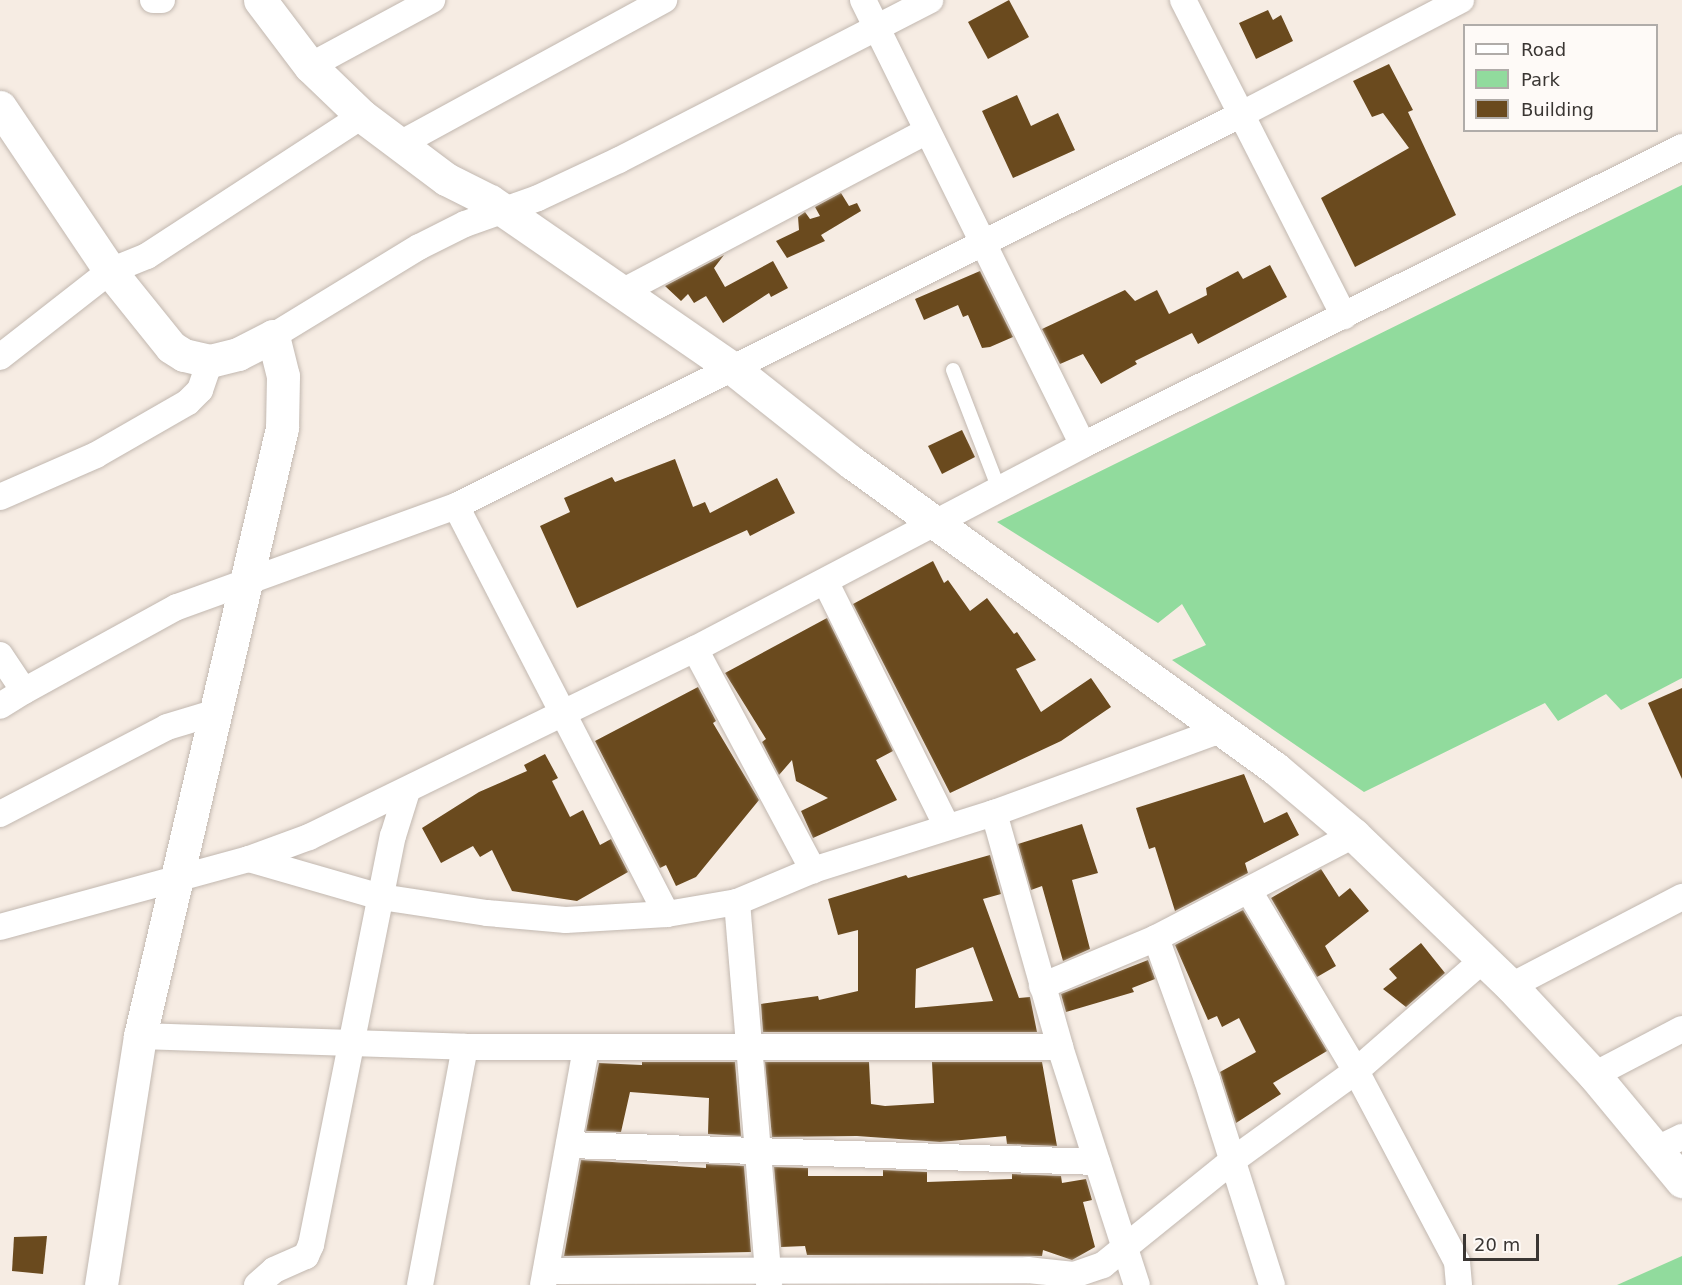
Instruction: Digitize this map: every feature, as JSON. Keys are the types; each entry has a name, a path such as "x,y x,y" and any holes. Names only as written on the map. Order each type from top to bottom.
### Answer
{"main road":[{"path":"260,0 310,66 362,116 446,179 501,208 620,293 731,368 852,462 938,522 1276,770 1354,835 1484,959 1594,1075 1668,1144 1682,1181"},
{"path":"0,107 110,271 171,347 184,355 210,361 238,354 273,336 283,376 282,428 245,579 217,712 175,878 140,1036 101,1285"}],"street":[{"path":"153,0 162,0"},
{"path":"310,66 432,0"},
{"path":"400,144 664,0"},
{"path":"863,0 926,132 985,242 1083,445"},
{"path":"273,336 419,247 501,208 538,198 619,160 875,26 930,0"},
{"path":"1183,0 1344,316"},
{"path":"0,705 177,607 245,579 456,506 1242,114 1461,0"},
{"path":"0,357 110,271 147,256 362,116"},
{"path":"620,293 926,132"},
{"path":"0,927 249,859 309,837 564,711 695,650 826,583 1083,445 1682,147"},
{"path":"0,497 96,455 188,402 200,390 210,361"},
{"path":"456,506 667,914"},
{"path":"826,583 946,825"},
{"path":"695,650 813,870"},
{"path":"0,656 24,691"},
{"path":"0,814 167,727 217,712"},
{"path":"249,859 381,897 566,920 667,914 737,902 813,870 946,825 994,813 1221,730"},
{"path":"257,1285 273,1270 306,1256 311,1245 381,897 407,790"},
{"path":"994,813 1059,1047 1137,1285"},
{"path":"1042,986 1156,938 1354,835"},
{"path":"1248,891 1356,1071 1457,1262 1459,1285"},
{"path":"1511,986 1682,897"},
{"path":"737,902 769,1279"},
{"path":"1156,938 1233,1160 1272,1285"},
{"path":"586,1048 545,1278 769,1279 1028,1270 1074,1275 1103,1265 1126,1249 1233,1160 1356,1071 1484,959"},
{"path":"1594,1075 1682,1029"},
{"path":"140,1036 352,1046 750,1049 1059,1047"},
{"path":"420,1285 465,1047"},
{"path":"569,1145 759,1153 1097,1162"}],"lane":[{"path":"953,370 999,489"}],"green space":[{"path":"1682,185 1682,678 1621,710 1606,694 1558,721 1545,703 1364,792 1172,660 1206,645 1182,604 1158,623 997,522"},
{"path":"1682,1256 1682,1285 1617,1285"}],"building":[{"path":"1009,0 1029,37 988,59 968,22"},
{"path":"1268,10 1273,20 1281,15 1293,41 1256,59 1239,23"},
{"path":"1389,64 1413,110 1408,112 1456,215 1355,267 1321,198 1409,148 1383,113 1372,117 1353,81"},
{"path":"1017,95 1031,126 1058,113 1075,150 1013,178 982,111"},
{"path":"841,193 849,206 857,203 861,211 821,235 825,241 787,258 776,241 799,230 798,217 805,212 810,219 820,216 815,207"},
{"path":"724,255 714,268 725,287 773,261 788,288 771,297 769,293 723,323 706,296 694,303 688,294 681,301 665,286"},
{"path":"1270,265 1287,297 1198,344 1192,333 1135,361 1137,364 1101,384 1083,354 1060,364 1042,329 1125,290 1135,301 1157,290 1169,314 1207,295 1206,288 1238,271 1243,279"},
{"path":"980,271 1013,337 982,348 968,315 963,317 958,305 924,320 915,299"},
{"path":"962,430 975,457 942,474 928,446"},
{"path":"675,459 693,507 705,502 710,513 777,478 795,513 750,536 747,530 577,608 540,526 570,512 564,498 612,477 615,482"},
{"path":"933,561 944,583 948,580 970,611 987,598 1014,634 1017,632 1036,660 1016,669 1041,712 1091,678 1111,707 1061,741 950,793 853,604"},
{"path":"827,618 893,751 876,760 897,800 813,838 801,811 828,798 796,781 792,760 779,775 762,742 766,739 725,673"},
{"path":"698,687 716,721 713,723 759,800 696,877 676,886 666,865 660,868 595,741"},
{"path":"1682,688 1682,779 1648,703"},
{"path":"545,754 558,778 552,781 570,817 583,810 600,845 611,839 628,872 577,901 512,891 492,850 480,857 473,846 441,863 422,828 479,792 527,771 524,765"},
{"path":"1244,774 1264,823 1287,812 1299,835 1245,863 1248,873 1175,911 1155,847 1149,849 1136,808"},
{"path":"1082,824 1098,873 1072,880 1090,949 1063,961 1042,886 1031,890 1018,844"},
{"path":"990,855 1001,894 983,899 1019,998 1030,997 1037,1032 763,1032 761,1004 818,996 819,1000 858,991 858,930 838,935 828,899 906,875 908,878","holes":["973,947 993,1001 915,1008 916,969"]},
{"path":"1321,869 1339,897 1350,888 1369,911 1325,946 1336,966 1317,977 1271,898"},
{"path":"1243,910 1327,1051 1273,1083 1281,1094 1236,1123 1220,1072 1256,1052 1239,1018 1222,1027 1217,1016 1208,1020 1175,945"},
{"path":"1421,943 1445,973 1406,1007 1383,989 1397,978 1389,969"},
{"path":"1148,960 1155,979 1132,988 1134,992 1066,1012 1061,994"},
{"path":"642,1062 735,1062 741,1136 708,1134 709,1098 630,1092 621,1132 586,1131 599,1063 642,1065"},
{"path":"765,1062 869,1062 871,1104 885,1106 934,1103 932,1062 1042,1062 1057,1146 1007,1144 1006,1136 940,1142 857,1136 772,1137"},
{"path":"581,1160 706,1168 706,1164 744,1166 751,1252 564,1256"},
{"path":"774,1167 808,1168 808,1176 883,1176 883,1170 927,1172 927,1182 1012,1179 1012,1174 1061,1176 1062,1183 1086,1179 1092,1200 1083,1202 1095,1247 1072,1260 1043,1250 1042,1256 807,1255 805,1246 781,1247"},
{"path":"47,1236 43,1274 12,1271 14,1237"}]}
